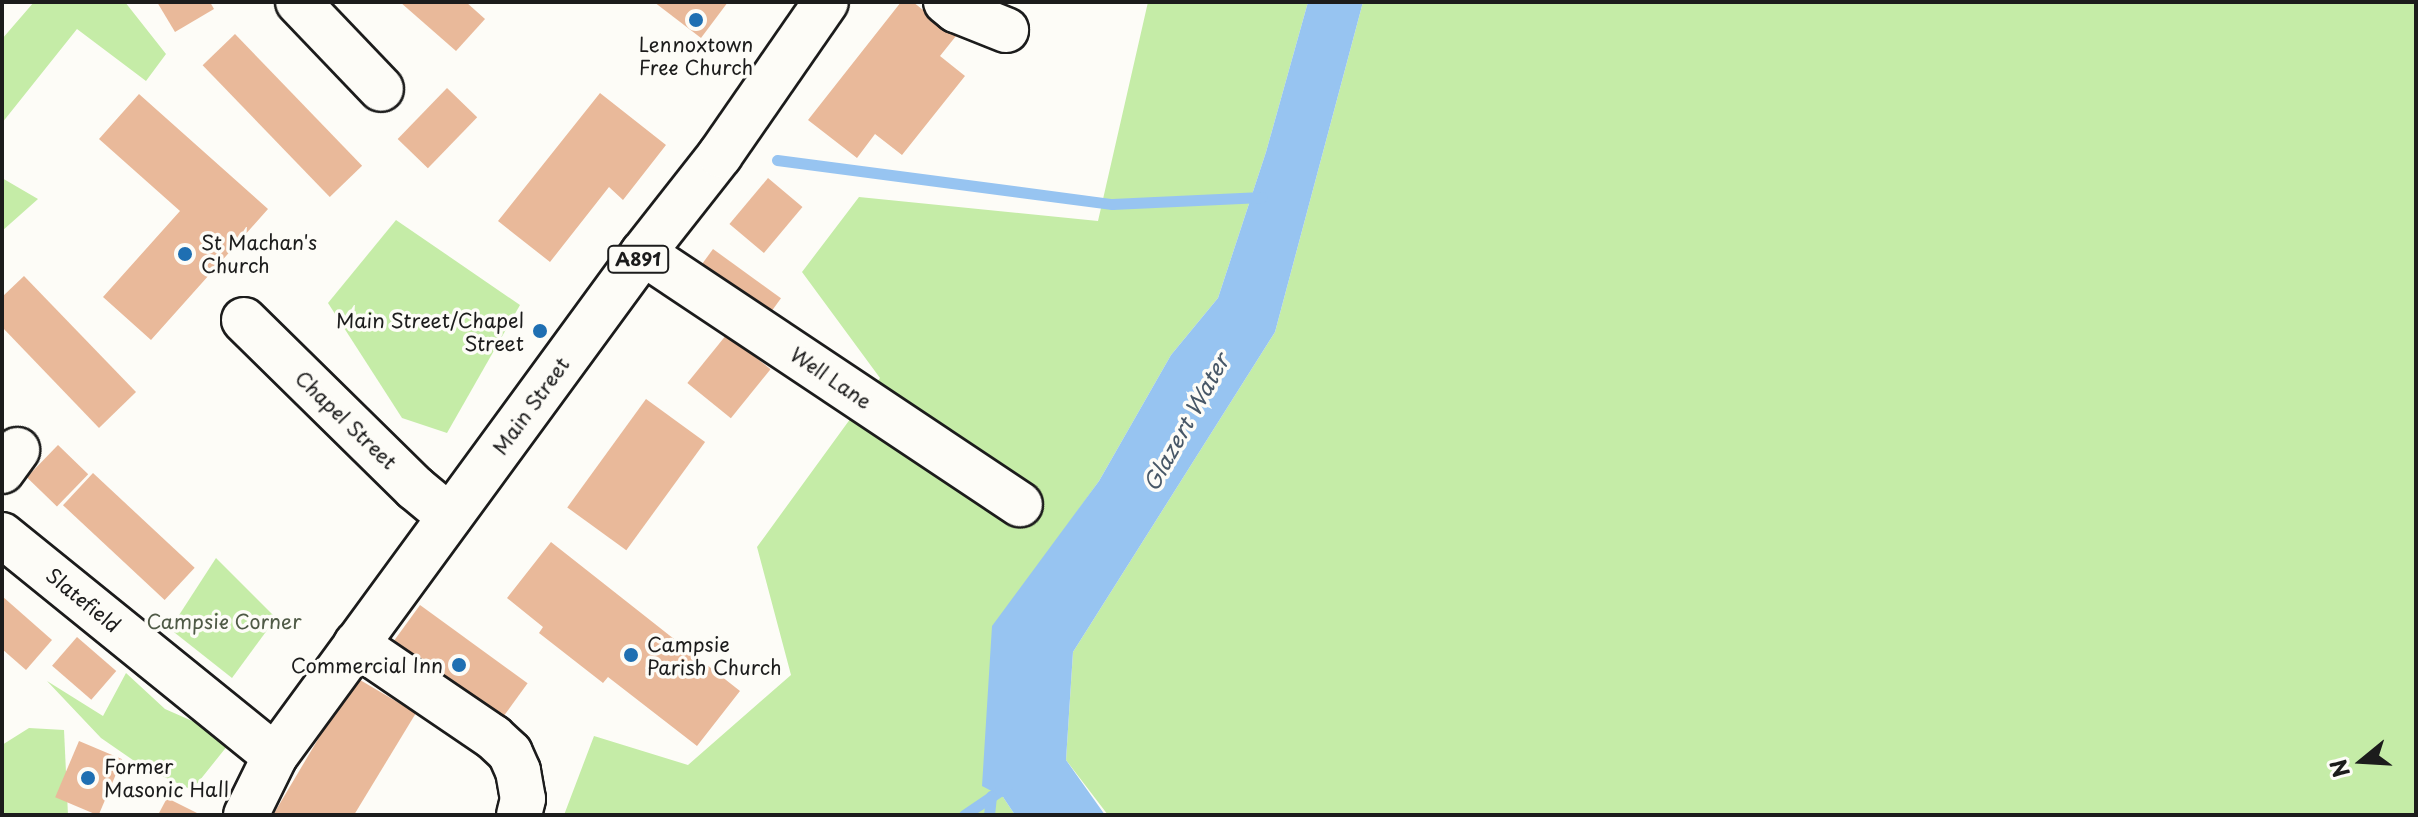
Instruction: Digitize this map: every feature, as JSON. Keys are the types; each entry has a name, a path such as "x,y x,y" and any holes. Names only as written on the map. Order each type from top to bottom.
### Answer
{"main road":[{"path":"298,2 381,89"},
{"name":"Main Street","path":"246,815 275,756 643,253 720,155 826,2"},
{"path":"946,2 956,10 1006,30"},
{"name":"Well Lane","path":"643,253 1020,504"},
{"name":"Chapel Street","path":"244,320 415,488 450,517"},
{"name":"Slatefield","path":"2,535 275,756"},
{"path":"356,644 493,737 510,753 518,771 523,799 519,815"}],"green space":[{"path":"34,2 125,2 166,54 146,81 77,29 2,123 2,39"},
{"path":"1148,2 1308,2 1266,152 1218,298 1171,355 1099,481 1048,552 1003,797 1015,815 564,815 594,736 688,765 791,675 757,547 880,378 802,272 859,197 1098,221"},
{"path":"1363,2 2416,2 2416,815 1108,815 1066,760 1073,652 1275,332"},
{"path":"2,178 38,199 2,231"},
{"path":"396,220 520,305 447,433 402,418 328,303"},
{"name":"Campsie Corner","path":"216,558 276,618 232,678 170,629"},
{"path":"126,673 165,709 215,731 228,745 192,790 143,767 101,738 47,681 103,716"},
{"path":"29,728 64,730 68,815 2,815 2,745"}],"water":[{"name":"Glazert Water","path":"1308,2 1363,2 1275,332 1073,652 1066,760 1105,815 1015,815 1003,797 982,786 992,626 1099,481 1171,355 1218,298 1266,152"}],"building":[{"path":"157,2 210,2 214,9 175,32"},
{"path":"400,2 466,2 485,19 456,51"},
{"name":"Lennoxtown Free Church","path":"654,2 728,2 701,38"},
{"path":"901,2 913,2 956,36 940,56 965,76 902,155 875,134 857,158 808,120"},
{"path":"235,34 362,166 330,197 203,65"},
{"path":"447,88 477,117 428,168 398,139"},
{"path":"600,93 666,145 623,200 609,187 550,262 498,221"},
{"name":"St Machan's Church","path":"139,94 268,209 151,340 103,297 180,211 99,139"},
{"path":"768,178 802,207 764,253 729,224"},
{"path":"713,249 781,298 760,327 692,277"},
{"path":"24,276 136,392 99,428 2,327 2,297"},
{"path":"727,334 771,369 731,418 687,383"},
{"path":"646,399 705,442 626,550 567,507"},
{"path":"58,445 88,474 57,507 27,477"},
{"path":"93,473 195,568 165,600 63,505"},
{"name":"Campsie Parish Church","path":"551,542 740,691 697,746 608,677 603,683 539,633 543,627 507,598"},
{"path":"2,596 52,640 26,670 2,649"},
{"name":"Commercial Inn","path":"420,605 528,683 498,724 390,646"},
{"path":"77,637 116,671 91,700 52,666"},
{"path":"355,677 416,713 354,815 273,815"},
{"name":"Former Masonic Hall","path":"79,741 122,759 99,815 55,797"},
{"path":"167,798 201,815 158,815"}],"waterway":[{"path":"777,160 1112,204 1262,197"},
{"path":"964,815 1007,786"},
{"path":"989,815 991,796"}],"place":[{"name":"Lennoxtown Free Church","path":"696,20"},
{"name":"St Machan's Church","path":"185,254"},
{"name":"Main Street/Chapel Street","path":"540,331"},
{"name":"Campsie Parish Church","path":"631,655"},
{"name":"Commercial Inn","path":"459,665"},
{"name":"Former Masonic Hall","path":"88,778"}]}
